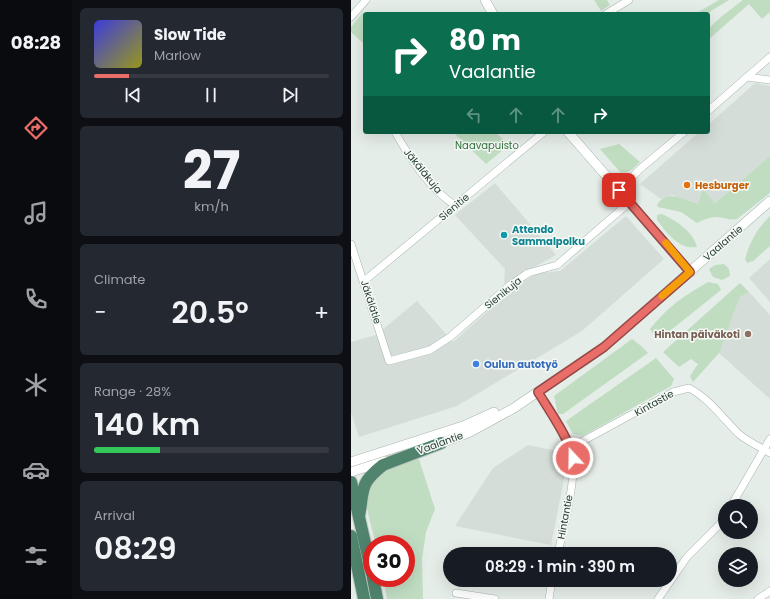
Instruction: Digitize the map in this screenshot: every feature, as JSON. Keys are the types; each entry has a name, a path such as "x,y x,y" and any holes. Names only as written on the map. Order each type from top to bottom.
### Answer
{"highway":[{"path":"359,516 361,494 369,478 383,465 441,443"},
{"path":"351,482 363,535"},
{"path":"351,536 364,599"},
{"path":"375,587 377,599"}],"street":[{"path":"351,17 366,0"},
{"path":"485,0 492,12"},
{"path":"609,12 629,0"},
{"path":"710,109 770,57"},
{"path":"747,77 770,80"},
{"name":"Jäkäläkuja","path":"396,134 408,154 428,180 456,206"},
{"name":"Sienitie","path":"364,281 542,134"},
{"path":"570,134 690,272"},
{"path":"619,190 682,134"},
{"name":"Vaalantie","path":"351,472 470,432 514,408 604,347 770,201"},
{"name":"Sienikuja","path":"389,361 430,350 450,337 528,273 557,265 630,202"},
{"name":"Jäkälätie","path":"351,244 389,361"},
{"name":"Kintastie","path":"570,448 673,392 689,388 698,393 722,414 739,434 767,451"},
{"name":"Hintantie","path":"538,392 572,453 572,478 559,547"},
{"name":"Vaalantie","path":"351,462 463,426 524,401"},
{"path":"736,499 767,451 770,439"},
{"path":"658,599 687,557 718,526"},
{"path":"549,599 552,587"},
{"path":"758,599 770,591"},
{"path":"456,593 495,599"}],"shaded area":[{"path":"755,83 770,86 770,156 715,203 703,190 698,204 672,195 661,199 640,184 697,134 710,134 710,123"},
{"path":"495,183 556,255 504,284 505,269 455,215"},
{"path":"626,216 664,259 582,331 457,406 359,437 351,413 351,342 376,335 417,301 453,342 522,281 540,273 560,271"},
{"path":"770,259 770,302 749,278"},
{"name":"Hintan päiväkoti","path":"749,292 770,315 770,399 719,353 740,297"},
{"path":"528,445 553,450 565,474 551,545 455,526 493,468"}],"green space":[{"path":"594,0 607,0 610,5 601,11"},
{"path":"719,0 729,0 710,13 698,12"},
{"path":"743,0 770,0 770,12 762,19 749,4 710,38 710,27"},
{"path":"363,12 363,43 351,32 351,27"},
{"name":"Naavapuisto","path":"455,134 497,134 509,145 486,164"},
{"path":"619,144 640,162 631,170 626,172 620,172 600,149"},
{"path":"770,156 770,193 737,219 731,220 714,217 697,223 681,212 658,207 657,205 661,200 670,196 698,204 703,189 715,203"},
{"path":"662,214 683,227 692,236 697,247 685,246 674,240 657,220 657,215"},
{"path":"770,216 770,246 753,261 747,263 745,259 749,247 761,226"},
{"path":"724,264 729,269 730,276 722,280 713,277 709,269 715,265"},
{"path":"708,282 718,284 721,290 666,334 654,335 650,329 669,308"},
{"path":"740,283 749,292 740,297 719,353 693,382 690,376 698,364 691,359 679,367 663,352"},
{"path":"632,339 648,353 563,414 558,414 554,396"},
{"path":"656,358 674,379 671,386 583,436 573,434 566,421"},
{"path":"419,459 435,509 426,532 422,559 423,599 387,599 385,587 415,587 415,535 374,535 368,514 367,494 369,485 374,477 383,470"}],"slow traffic":[{"path":"662,296 690,272 666,243"}],"place":[{"name":"Hesburger","path":"687,185"},
{"name":"Attendo Sammalpolku","path":"504,235"},
{"name":"Hintan päiväkoti","path":"748,334"},
{"name":"Oulun autotyö","path":"476,364"}],"route":[{"path":"573,458 570,448 557,422 538,392 604,347 690,272 619,190"}]}
